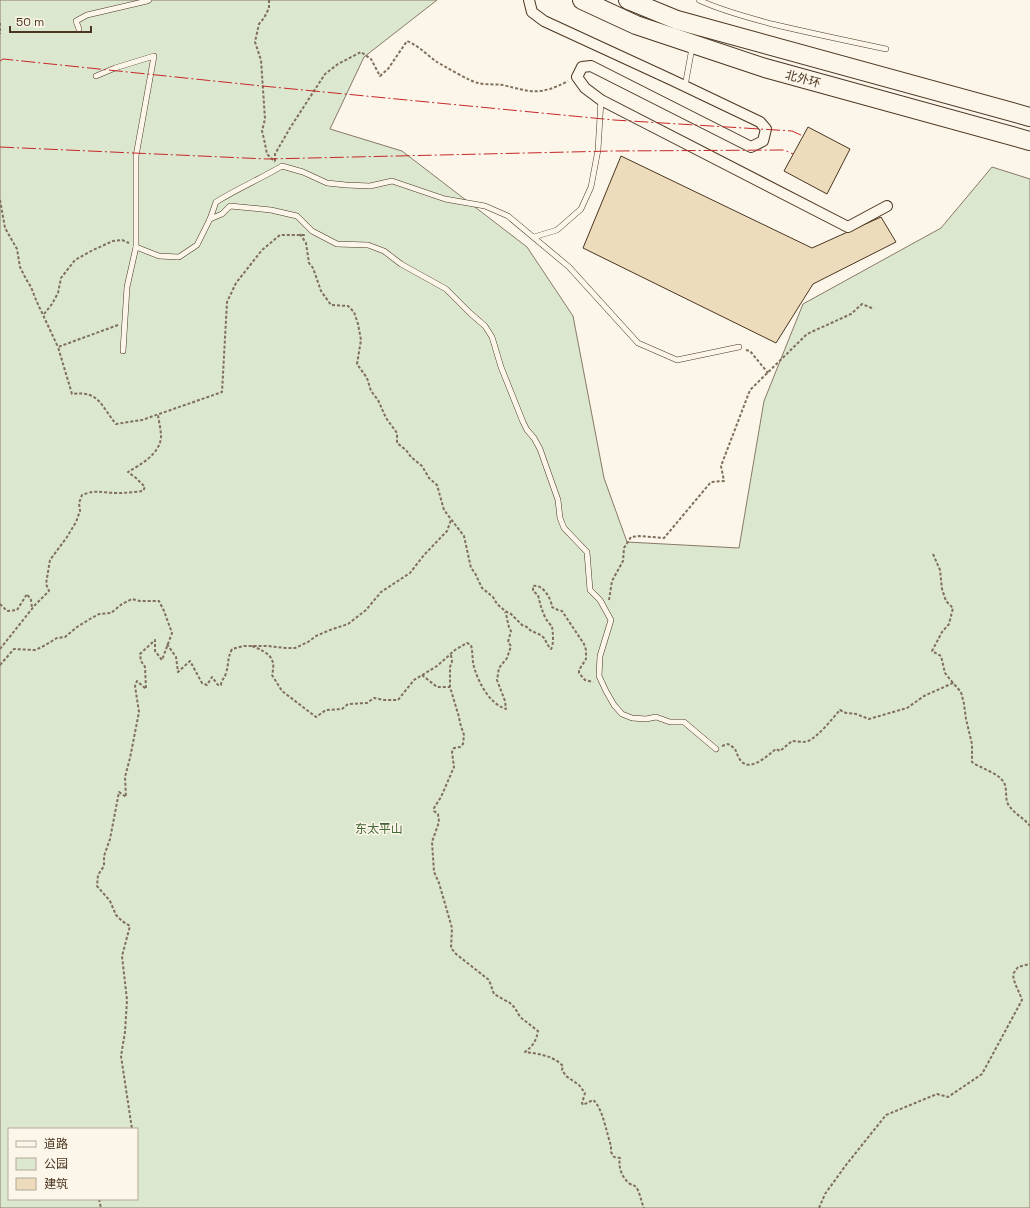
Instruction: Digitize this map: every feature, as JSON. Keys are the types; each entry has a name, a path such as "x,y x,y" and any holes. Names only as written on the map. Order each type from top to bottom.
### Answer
{"highway":[{"name":"北外环","path":"582,0 636,25 765,68 1030,141"},
{"name":"北外环","path":"628,0 684,22 1030,116"}],"street":[{"path":"529,0 532,12 544,21 760,122 766,130 763,141 751,147 591,66 582,67 577,77 585,88 601,100 848,227 887,206"}],"lane":[{"path":"79,29 76,21 86,15 148,2 149,0"},
{"path":"699,0 748,17 819,36 886,49"},
{"path":"685,86 693,45"},
{"path":"96,76 115,68 154,56 136,156 136,247 127,287 123,350"},
{"path":"534,237 557,230 581,209 591,187 594,172 598,150 601,100"},
{"path":"136,247 159,256 179,257 197,245 210,219 216,202 282,166 303,172 327,183 370,186 392,181 445,199 485,206 508,216 569,267 638,343 677,360 739,347"},
{"path":"210,219 222,214 230,206 271,210 297,216 312,231 337,244 368,244 384,251 401,264 446,289 485,326 492,337 501,368 523,422 540,449 558,500 560,518 564,528 587,552 590,590 600,600 611,620 600,656 599,676 614,705 622,714 632,718 646,719 656,717 670,722 684,722 716,749"}],"path":[{"path":"269,0 269,8 259,24 255,42 261,60 265,119 262,130 267,154 275,162 275,154 325,74 338,64 361,52 371,59 380,76 388,69 407,42 414,44 437,62 477,83 501,85 518,90 537,92 554,88 578,74"},
{"path":"0,23 0,34"},
{"path":"0,200 5,228 17,249 20,267 31,287 58,347 72,394 84,392 95,396 116,424 142,420 222,392 227,302 236,283 262,250 280,235 300,234 325,238"},
{"path":"300,234 306,242 309,264 313,268 321,290 331,305 348,306 354,312 361,340 357,364 367,378 386,418 397,433 397,443 422,466 429,478 437,486 444,510 464,536 470,568 475,573 482,588 493,597 497,604 522,625 544,638 546,644 551,649 553,646 552,628 540,606 538,595 533,591 533,586 536,585 541,587 551,601 552,607 562,611 566,615 584,644 586,659 579,670 579,673 585,680 594,683 602,682"},
{"path":"44,314 58,293 61,278 76,260 113,241 122,240 136,247"},
{"path":"606,612 612,581 622,561 624,548 631,538 639,536 664,538 711,482 724,481 721,466 750,390 807,334 851,314 862,304 874,309"},
{"path":"58,347 125,322"},
{"path":"739,347 750,351 768,373"},
{"path":"0,649 32,608 49,591 46,584 50,560 76,522 80,511 79,503 82,495 91,492 103,491 116,493 143,491 145,487 128,472 149,457 157,448 161,437 158,415"},
{"path":"167,644 176,657 178,672 190,661 202,684 207,685 212,677 218,685 221,686 221,681 226,673 229,655 232,649 244,646 294,648 308,642 316,636 348,624 366,610 381,592 410,573 424,555 447,531 451,520"},
{"path":"933,554 940,570 942,589 946,601 953,608 949,624 942,632 932,651 941,656 945,673 961,692 972,744 972,762 980,768 992,772 1005,784 1007,803 1030,826"},
{"path":"0,604 7,610 17,610 27,594 31,600 32,608"},
{"path":"0,665 14,650 35,650 42,647 57,638 65,637 77,627 100,614 111,613 122,604 132,599 140,601 159,601 172,633 162,660 155,651 155,640 140,654 146,673 146,689 137,681 135,686 140,712 125,777 126,797 119,792 110,839 104,856 104,866 98,874 97,886 110,901 116,915 130,926 122,956 127,1000 122,1056 132,1128"},
{"path":"252,646 262,650 272,658 275,666 272,675 282,691 316,717 326,710 342,709 348,704 367,703 374,698 398,700 411,683 437,666 455,650 467,643 471,645 474,667 487,694 495,704 506,709 505,701 497,680 499,668 507,658 511,646 508,642 511,630 508,626 508,619 505,611"},
{"path":"450,655 452,662 450,667 450,687 464,735 463,744 460,747 454,748 452,752 454,767 441,797 434,808 434,812 438,814 439,822 432,842 434,872 439,883 452,928 451,948 456,954 489,980 494,994 510,1003 515,1008 520,1018 538,1031 536,1040 525,1052 549,1056 558,1060 563,1066 562,1070 566,1076 579,1085 585,1093 582,1103 583,1105 593,1100 596,1102 601,1109 611,1146 611,1152 614,1157 620,1158 619,1166 623,1175 630,1184 635,1186 644,1208"},
{"path":"422,675 437,686 450,687"},
{"path":"716,749 728,744 736,748 738,758 741,762 750,765 759,763 776,749 780,751 792,741 809,741 820,732 840,710 846,713 856,714 868,720 907,708 924,696 953,682"},
{"path":"819,1208 825,1194 886,1115 937,1094 948,1097 982,1074 1022,1000 1020,992 1014,984 1013,974 1018,967 1030,964"}],"green space":[{"name":"东太平山","path":"0,0 437,0 364,57 330,129 402,151 527,247 573,316 604,478 627,542 739,548 764,401 803,304 941,228 992,167 1030,179 1030,1208 0,1208"}],"building":[{"path":"808,127 850,149 827,194 784,171"},
{"path":"621,156 812,248 881,217 896,242 813,284 776,343 583,248"}],"power":[{"path":"0,61 3,59 614,120 792,131 803,136"},
{"path":"0,147 267,159 613,151 784,150 793,154"}]}
